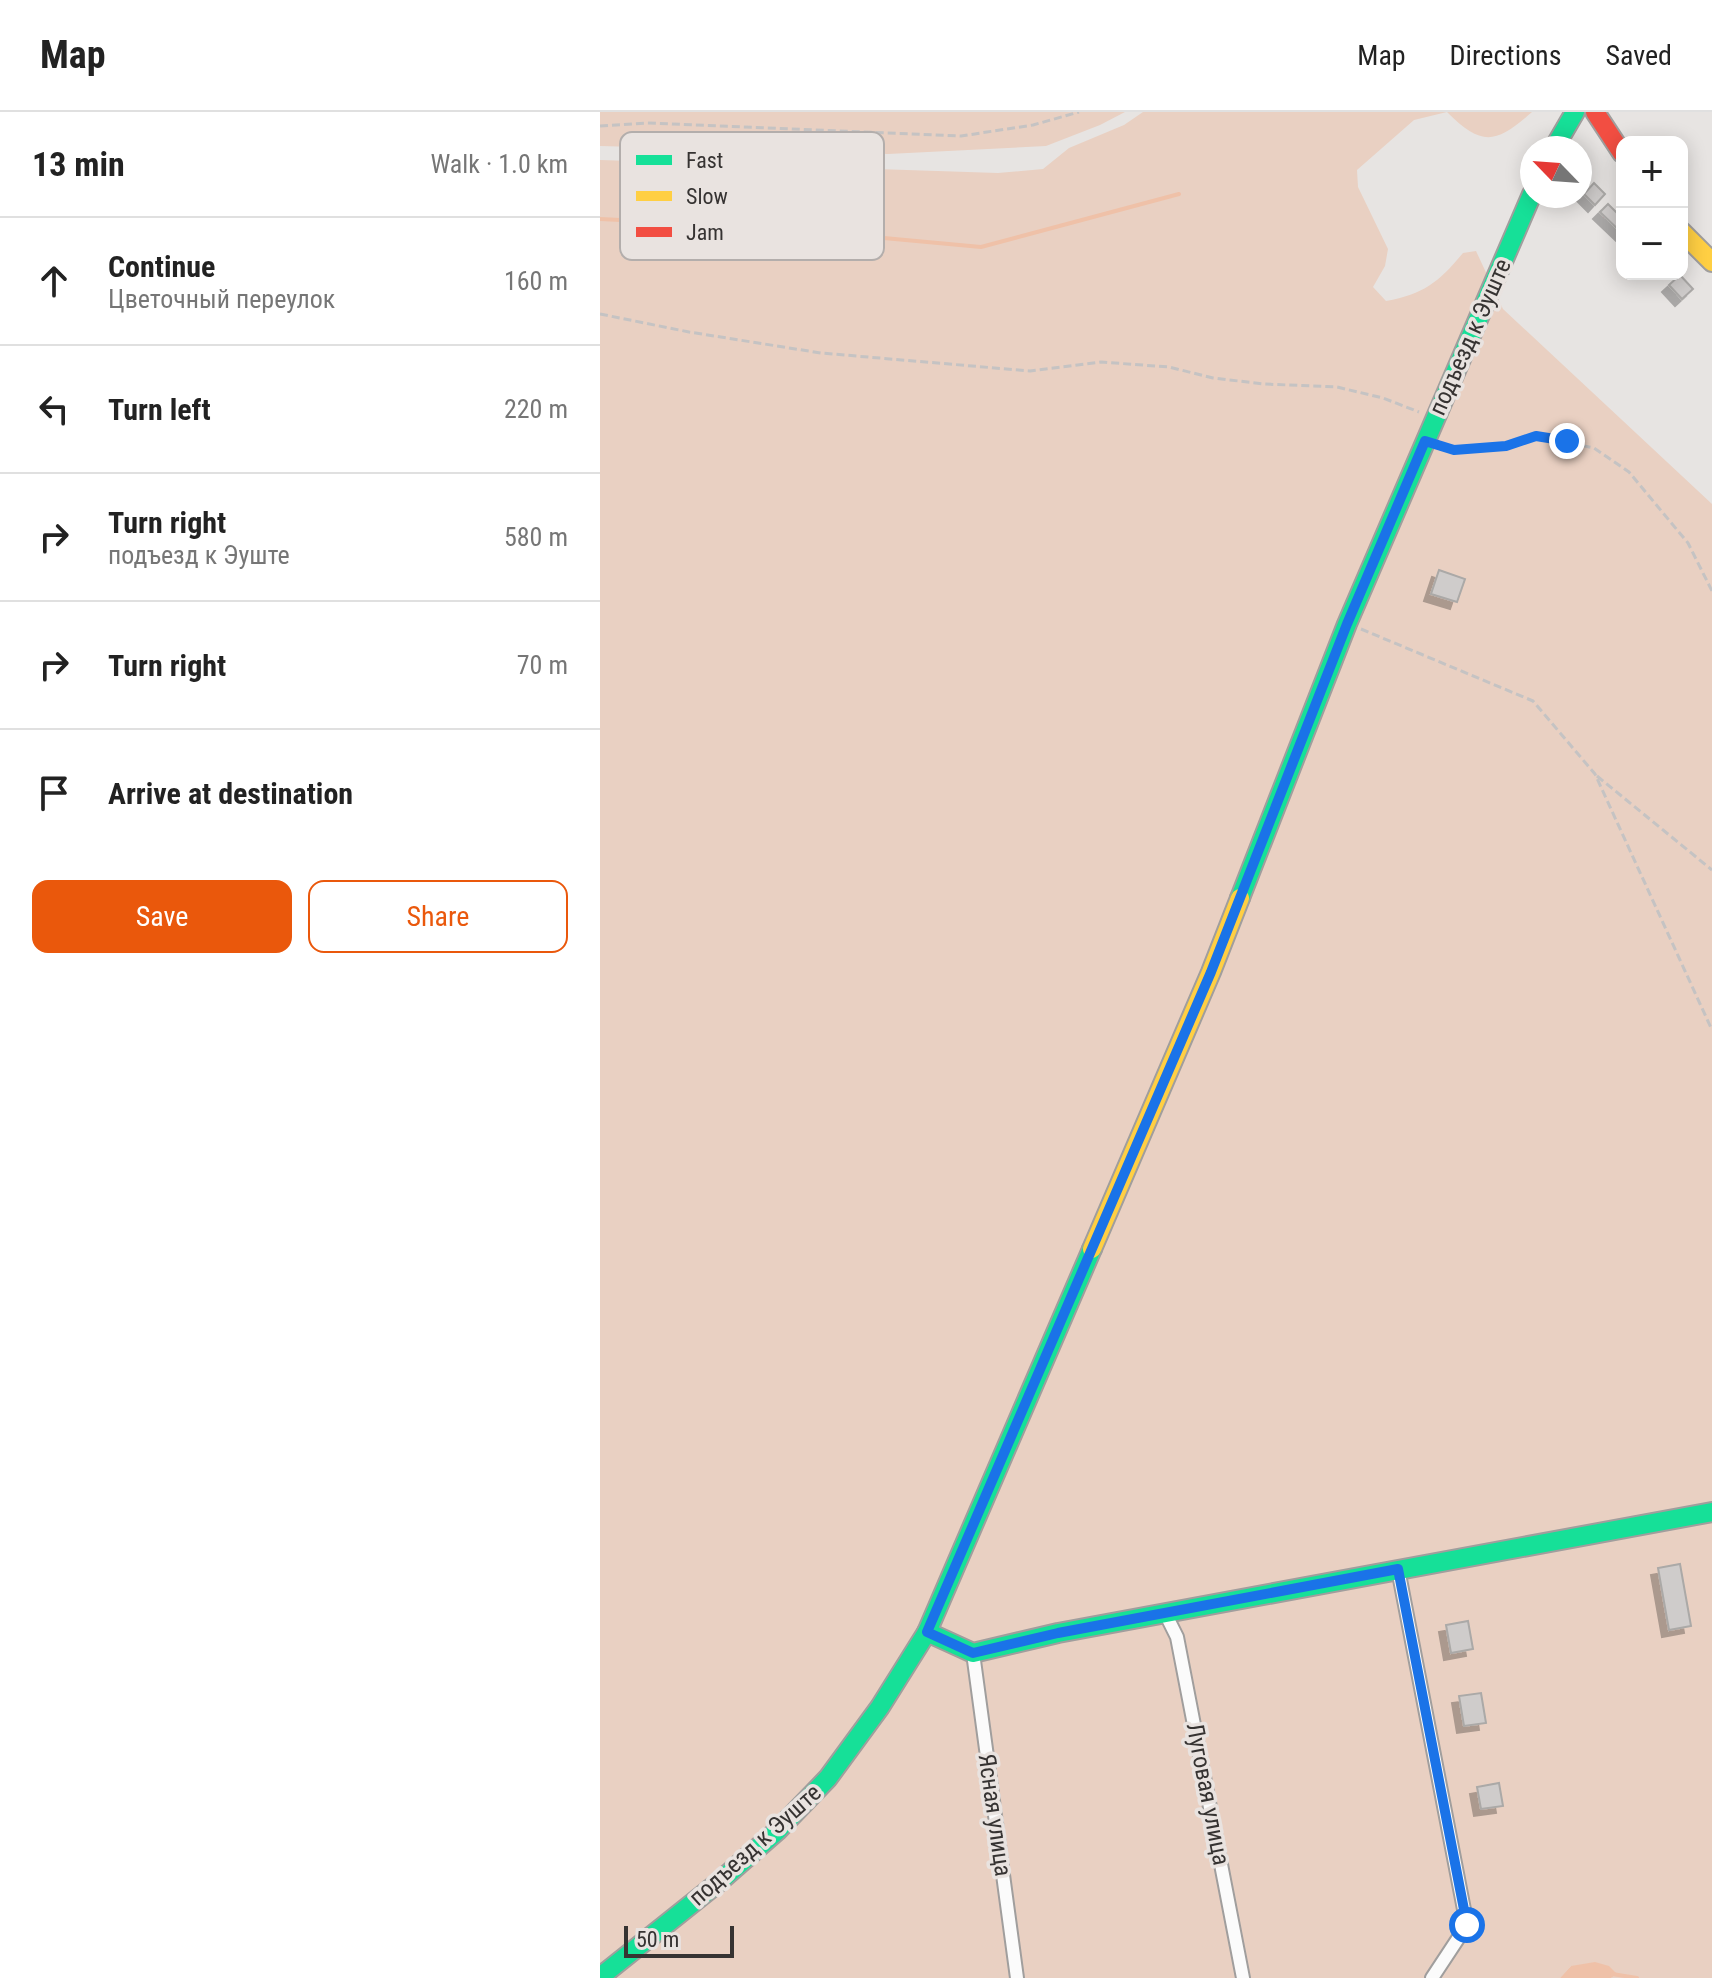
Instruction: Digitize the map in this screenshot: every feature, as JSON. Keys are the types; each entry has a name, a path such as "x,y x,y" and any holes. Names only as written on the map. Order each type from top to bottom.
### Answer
{"street":[{"path":"1561,136 1575,112"},
{"path":"1595,112 1616,144"},
{"name":"подъезд к Эуште","path":"600,1977 770,1837 828,1778 887,1699 927,1632 1211,972 1347,624 1526,208"},
{"path":"1688,238 1712,262"},
{"path":"927,1632 973,1653 1058,1633 1712,1512"},
{"path":"1398,1569 1467,1925 1432,1978"},
{"name":"Луговая улица","path":"1165,1613 1177,1637 1243,1978"},
{"name":"Ясная улица","path":"973,1653 1017,1978"}],"path":[{"path":"884,133 961,136 1033,125 1079,112"},
{"path":"600,126 647,123 864,132"},
{"path":"600,314 821,353 1030,371 1101,362 1169,367 1213,378 1264,384 1337,387 1383,398 1434,418"},
{"path":"1425,441 1454,450 1506,446 1536,436 1594,448 1629,472 1688,543 1712,591"},
{"path":"1347,624 1533,701 1595,774 1712,870"},
{"path":"1595,774 1712,1030"}],"shaded area":[{"path":"600,112 1125,112 1046,146 884,154 884,132 620,132 620,147 600,146"},
{"path":"1143,112 1447,112 1414,120 1357,170 1358,187 1388,249 1385,266 1373,287 1386,301 1411,295 1438,279 1463,253 1476,251 1503,309 1712,504 1712,1978 1611,1978 1617,1974 1571,1966 1560,1978 600,1978 600,160 620,161 620,260 884,260 884,169 998,173 1043,169 1069,148 1124,125"},
{"path":"1447,112 1532,112 1508,130 1489,137 1470,131"},
{"path":"1595,1962 1609,1966 1617,1974 1611,1978 1560,1978 1571,1966"}],"building":[{"path":"1594,183 1605,194 1595,205 1592,202"},
{"path":"1608,204 1616,212 1616,227 1600,212"},
{"path":"1674,280 1685,280 1693,289 1682,299 1669,285"},
{"path":"1439,570 1465,579 1457,602 1431,594"},
{"path":"1680,1564 1691,1626 1669,1630 1658,1568"},
{"path":"1468,1621 1473,1649 1451,1653 1446,1625"},
{"path":"1481,1693 1486,1723 1464,1726 1459,1696"},
{"path":"1499,1783 1503,1806 1481,1809 1477,1787"}],"waterway":[{"path":"884,238 981,247 1179,194"},
{"path":"600,219 620,220"},
{"path":"1612,1974 1637,1978"}],"traffic: fast":[{"path":"1561,136 1575,112"},
{"path":"1240,898 1347,624 1526,208"},
{"path":"600,1977 719,1882 777,1831 828,1778 880,1707 927,1632 1092,1249"},
{"path":"927,1632 973,1653 1058,1633 1712,1512"}],"traffic: slow":[{"path":"1688,238 1712,262"},
{"path":"1092,1249 1240,898"}],"traffic: jam":[{"path":"1595,112 1616,144"}],"route":[{"path":"1467,1925 1398,1569 1058,1633 973,1653 927,1632 1211,972 1347,624 1425,441 1454,450 1506,446 1536,436 1567,441"}]}
